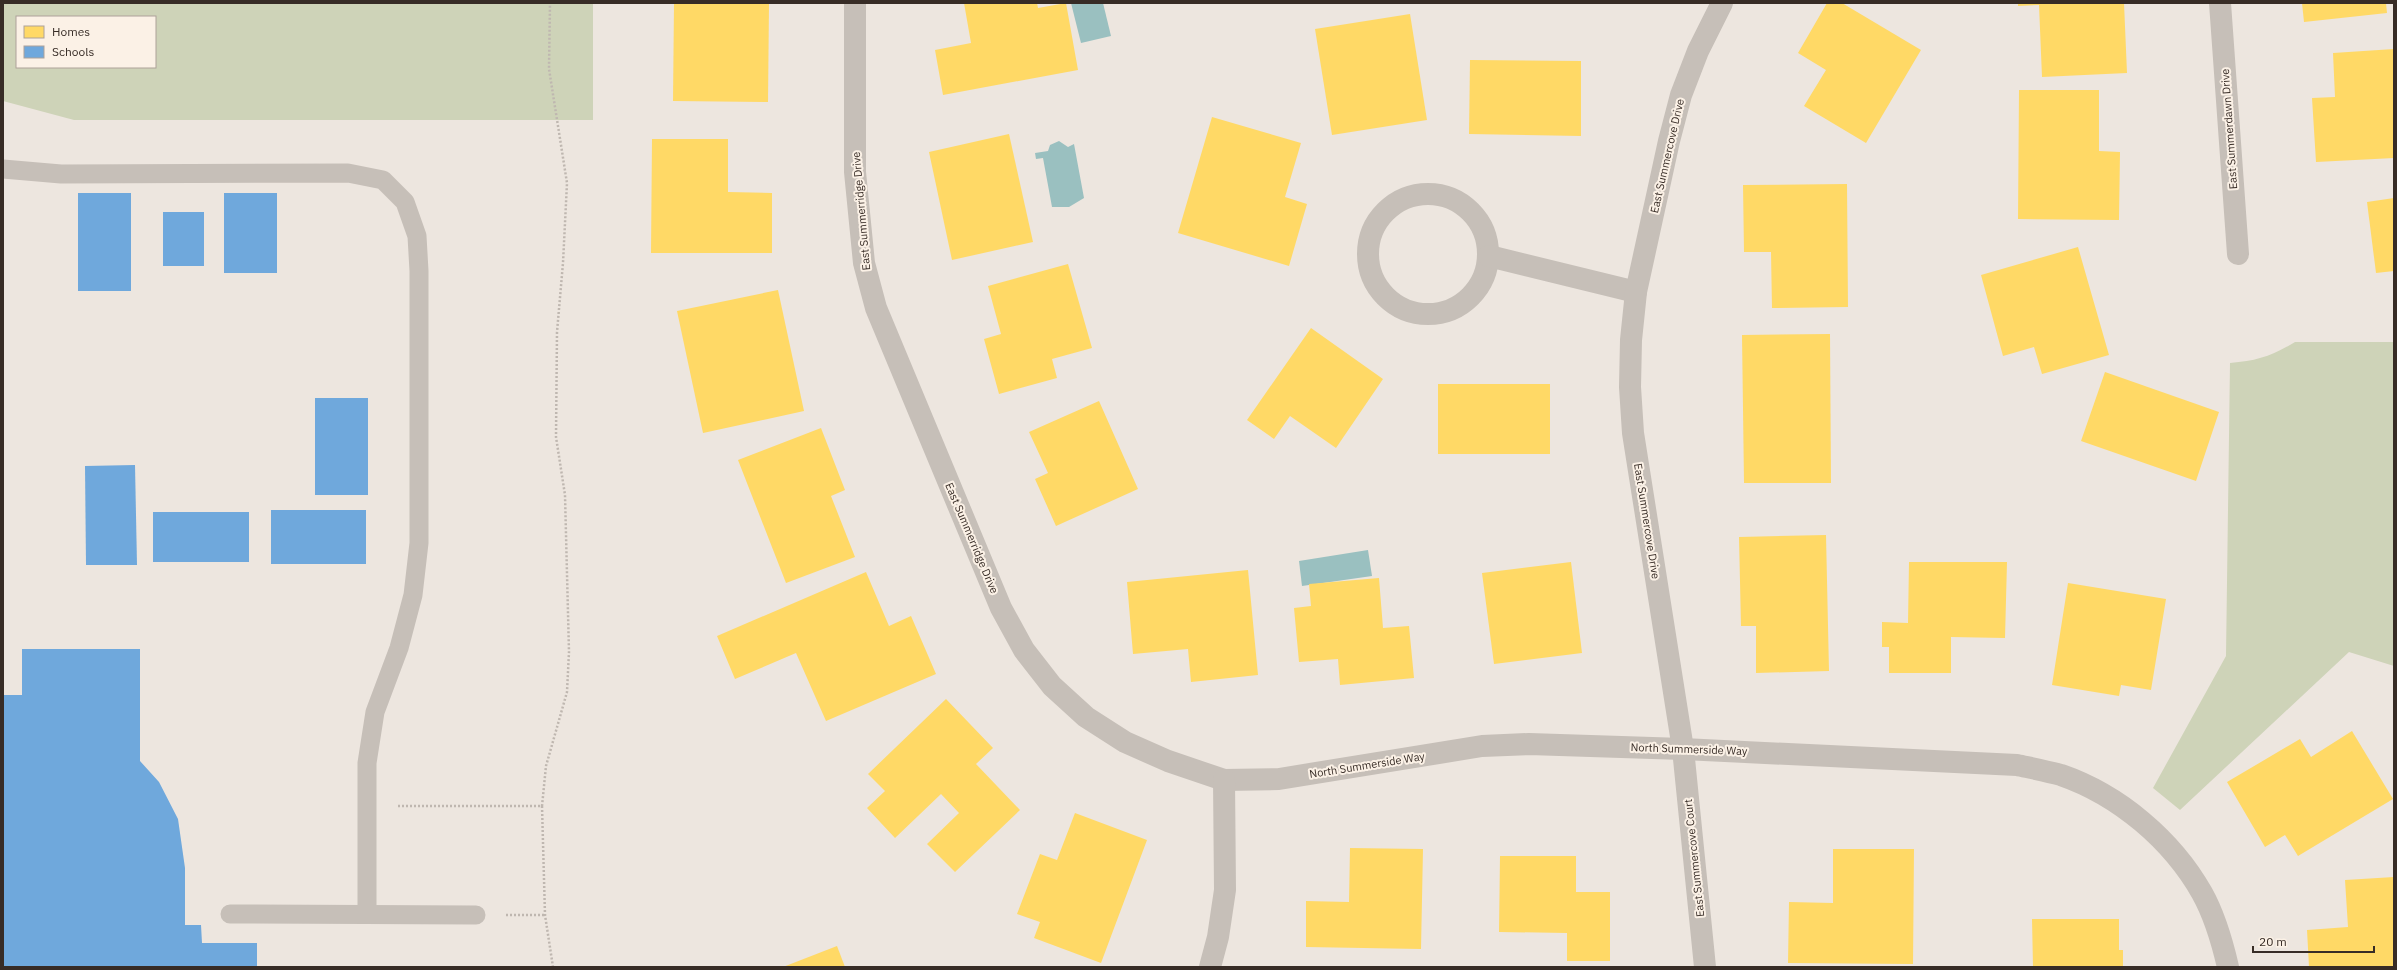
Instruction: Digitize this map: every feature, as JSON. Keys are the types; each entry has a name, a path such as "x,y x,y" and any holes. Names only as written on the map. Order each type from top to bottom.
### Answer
{"street":[{"name":"East Summerridge Drive","path":"855,3 855,172 864,263 876,308 892,352 1001,608 1024,650 1047,680 1086,717 1125,742 1168,761 1224,780"},
{"name":"East Summercove Drive","path":"1683,749 1633,433 1630,387 1631,340 1636,292 1668,141 1681,94 1698,51 1722,3"},
{"name":"East Summerdawn Drive","path":"2220,3 2238,254"},
{"path":"1430,193 1453,198 1472,212 1485,232 1489,256 1484,279 1470,299 1450,312 1426,315 1403,310 1383,296 1370,276 1367,252 1372,229 1386,209 1406,197 1430,193"},
{"path":"1489,256 1636,292"},
{"name":"North Summerside Way","path":"1224,780 1279,779 1482,746 1529,744 1683,749 2017,765 2062,776 2103,794 2143,822 2176,855 2202,893 2220,935 2228,967"},
{"name":"East Summercove Court","path":"1683,749 1705,967"},
{"path":"1210,967 1218,937 1225,890 1224,780"}],"lane":[{"path":"3,169 61,174 348,173 383,180 405,202 417,236 419,271 419,543 411,602 399,648 374,712 367,763 367,914"},
{"path":"230,914 476,915"}],"path":[{"path":"550,3 549,69 567,183 563,263 557,332 556,438 565,495 569,652 567,692 546,766 542,806 545,915 553,967"},
{"path":"367,806 542,806"},
{"path":"476,915 545,915"}],"green space":[{"path":"3,3 593,3 593,120 74,120 3,101"},
{"path":"2295,342 2394,342 2394,666 2349,652 2180,810 2153,788 2226,656 2230,363 2264,357"}],"water":[{"path":"1071,3 1103,3 1111,36 1081,43"},
{"path":"1059,141 1068,147 1074,144 1084,198 1069,207 1052,207 1043,158 1036,159 1035,153 1048,151 1050,145"},
{"path":"1368,550 1372,576 1302,586 1299,561"}],"building: Homes":[{"path":"674,3 769,3 768,102 673,101"},
{"path":"964,3 1037,3 1038,8 1066,3 1078,70 943,95 935,50 971,43"},
{"path":"1827,3 1842,3 1921,50 1866,143 1804,106 1826,70 1798,53"},
{"path":"2018,3 2124,3 2127,73 2042,77 2039,5 2018,6"},
{"path":"2302,3 2386,3 2387,13 2304,22"},
{"path":"1410,14 1427,120 1332,135 1315,29"},
{"path":"2394,49 2394,158 2316,162 2312,98 2335,97 2333,53"},
{"path":"1470,60 1581,61 1581,136 1469,134"},
{"path":"2019,90 2099,90 2099,151 2120,152 2119,220 2018,219"},
{"path":"1212,117 1301,143 1285,197 1307,204 1289,266 1178,233"},
{"path":"1009,134 1033,242 952,260 929,152"},
{"path":"652,139 728,139 728,192 772,193 772,253 651,253"},
{"path":"1847,184 1848,307 1772,308 1771,252 1744,252 1743,185"},
{"path":"2394,198 2394,271 2376,273 2367,202"},
{"path":"2078,247 2109,355 2042,374 2034,347 2003,356 1981,275"},
{"path":"1068,264 1092,348 1052,359 1057,378 999,394 984,339 1001,334 988,286"},
{"path":"778,290 804,411 703,433 677,311"},
{"path":"1311,328 1383,379 1336,448 1290,416 1274,439 1247,420"},
{"path":"1830,334 1831,483 1744,483 1742,335"},
{"path":"2105,372 2219,412 2196,481 2081,441"},
{"path":"1438,384 1550,384 1550,454 1438,454"},
{"path":"1099,401 1138,489 1056,526 1035,479 1048,473 1029,432"},
{"path":"821,428 845,490 831,496 855,557 786,583 738,460"},
{"path":"1826,535 1829,671 1756,673 1756,626 1741,626 1739,537"},
{"path":"1571,562 1582,653 1494,664 1482,573"},
{"path":"1909,562 2007,562 2005,638 1951,637 1951,673 1889,673 1889,647 1882,647 1882,622 1908,623"},
{"path":"1248,570 1258,675 1191,682 1188,649 1133,654 1127,582"},
{"path":"866,572 889,626 911,616 936,674 826,721 796,653 735,679 717,636"},
{"path":"1379,578 1383,628 1409,626 1414,678 1340,685 1338,659 1299,662 1294,608 1311,606 1309,584"},
{"path":"2068,583 2166,599 2151,690 2121,685 2119,696 2052,685"},
{"path":"946,699 993,748 976,764 1020,810 955,872 927,844 959,813 941,794 895,838 867,808 885,791 868,774"},
{"path":"2352,731 2393,799 2298,856 2285,835 2265,847 2227,782 2300,739 2311,757"},
{"path":"1075,813 1147,840 1101,963 1034,938 1040,922 1017,914 1040,854 1057,860"},
{"path":"1350,848 1423,849 1421,949 1306,947 1306,901 1349,902"},
{"path":"1833,849 1914,849 1913,964 1788,963 1789,902 1833,903"},
{"path":"1500,856 1576,856 1576,892 1610,892 1610,961 1567,961 1567,933 1499,932"},
{"path":"2394,877 2394,967 2309,967 2307,930 2348,927 2345,880"},
{"path":"2032,919 2119,919 2119,950 2123,950 2123,967 2033,967"},
{"path":"837,946 845,967 783,967"}],"building: Schools":[{"path":"78,193 131,193 131,291 78,291"},
{"path":"224,193 277,193 277,273 224,273"},
{"path":"163,212 204,212 204,266 163,266"},
{"path":"315,398 368,398 368,495 315,495"},
{"path":"135,465 137,565 86,565 85,466"},
{"path":"271,510 366,510 366,564 271,564"},
{"path":"153,512 249,512 249,562 153,562"},
{"path":"22,649 140,649 140,761 159,782 178,819 185,868 185,925 201,925 202,943 257,943 257,967 3,967 3,695 22,695"}]}
